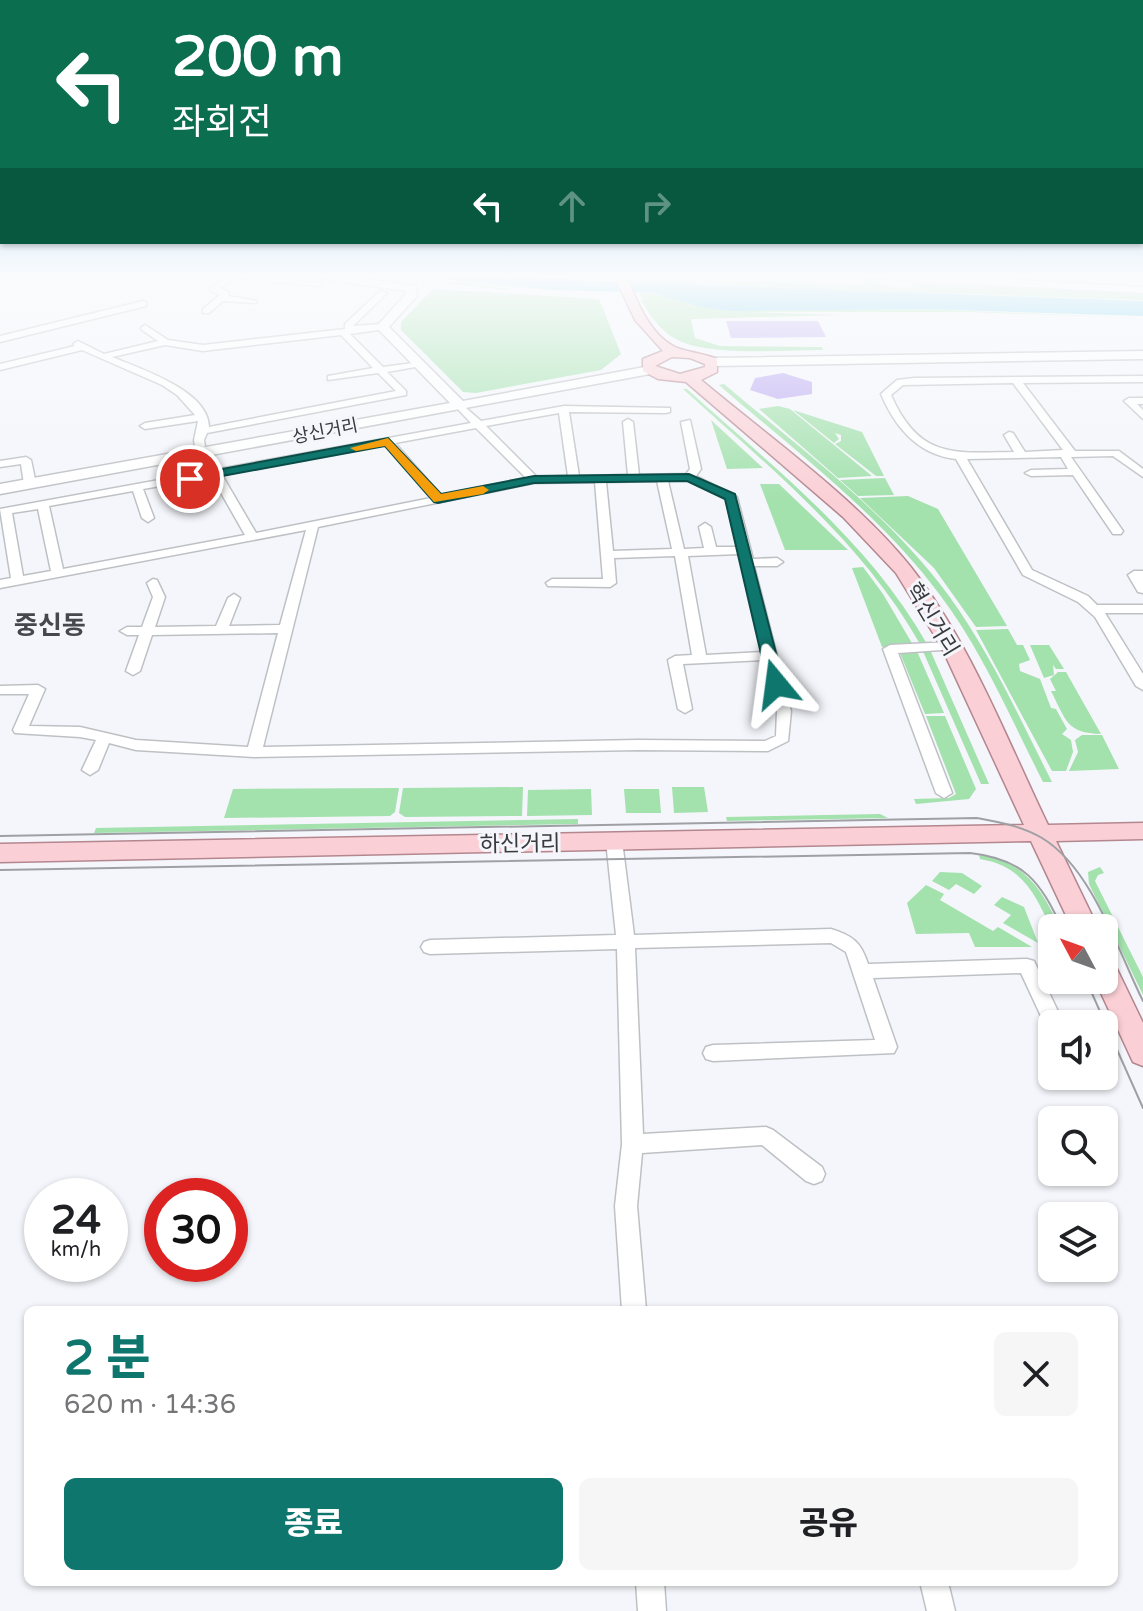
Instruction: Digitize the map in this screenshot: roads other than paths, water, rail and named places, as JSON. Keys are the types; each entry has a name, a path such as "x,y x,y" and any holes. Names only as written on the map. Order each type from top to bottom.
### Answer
{"main road":[{"path":"405,350 459,405"},
{"path":"643,350 651,364 667,377 690,378 707,373 712,369 712,362"},
{"path":"672,350 675,353"},
{"path":"651,364 675,353 692,354 712,362 924,356 1143,355"},
{"name":"상신거리","path":"0,489 201,455 651,364"},
{"name":"혁신거리","path":"690,378 849,513 903,570 951,646 1078,914"},
{"name":"하신거리","path":"0,853 1143,831"},
{"path":"1115,994 1143,1054"}],"street":[{"path":"0,367 65,350"},
{"path":"88,350 101,358 158,377 180,393 203,417 205,423 199,440 201,455"},
{"path":"101,358 132,350"},
{"path":"203,431 403,393 365,350"},
{"path":"924,356 938,380"},
{"path":"331,378 418,364"},
{"path":"1143,379 900,382 886,394 894,417 937,453 960,456 1115,453 1143,474"},
{"path":"1016,380 1117,531"},
{"path":"1143,401 1129,401 1143,416"},
{"path":"459,405 534,480"},
{"path":"564,409 574,479"},
{"path":"18,581 3,512 564,409 666,410"},
{"path":"145,426 203,417"},
{"path":"628,422 634,478"},
{"path":"686,422 696,469 689,477"},
{"path":"1009,435 1021,454"},
{"path":"388,442 438,499"},
{"path":"960,456 1027,572 1083,599 1094,609 1143,686"},
{"path":"0,464 26,460 30,484"},
{"path":"1031,473 1075,472"},
{"path":"216,474 252,537"},
{"path":"0,584 534,480 689,477 731,497 784,711 783,738 768,746 638,745 254,752 136,745 80,732 20,730 38,689 0,690"},
{"path":"662,478 676,545 681,553 700,659"},
{"path":"552,583 610,583 600,479"},
{"path":"137,488 148,518"},
{"path":"43,505 58,573"},
{"path":"254,752 313,525"},
{"path":"705,527 711,551"},
{"path":"608,555 711,551 777,562"},
{"path":"1143,575 1134,575 1143,589"},
{"path":"133,671 159,597 153,583"},
{"path":"221,629 234,598"},
{"path":"1094,609 1143,609"},
{"path":"127,631 286,629"},
{"path":"944,793 890,649 951,646"},
{"path":"685,709 675,660 769,656"},
{"path":"90,770 104,738"},
{"path":"614,841 626,943 633,1144 625,1197 634,1306"},
{"path":"430,947 831,936 844,940 854,949 887,1047 713,1053"},
{"path":"863,971 1027,966 1047,1010"},
{"path":"633,1144 766,1136 814,1174"},
{"path":"650,1586 652,1611"},
{"path":"935,1586 941,1611"}],"tram line":[{"path":"0,836 977,818 1026,830 1060,852 1075,869 1102,912 1143,1001"},
{"path":"0,870 970,853 989,856 1017,867 1037,885 1055,914"},
{"path":"1092,994 1143,1108"}],"district":[{"name":"중신동","path":"50,625"}]}
